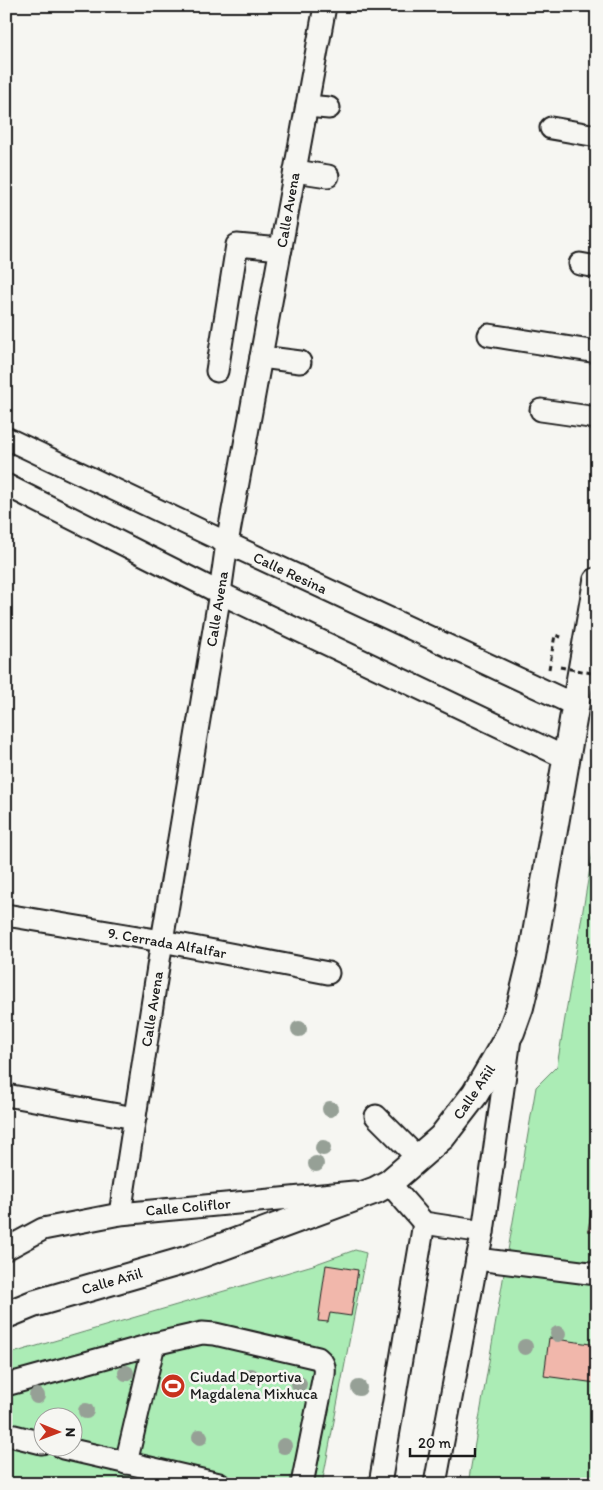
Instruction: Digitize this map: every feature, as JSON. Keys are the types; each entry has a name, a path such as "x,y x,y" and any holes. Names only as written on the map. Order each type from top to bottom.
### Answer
{"main road":[{"name":"Calle Añil","path":"6,1315 33,1304 186,1260 383,1186 442,1137 475,1094 511,1032 520,1007 532,958 597,580"}],"street":[{"name":"Calle Avena","path":"120,1214 162,941 227,544 325,6"},
{"path":"307,106 329,108"},
{"path":"551,128 597,136"},
{"path":"295,171 328,176"},
{"path":"217,371 237,245 281,249"},
{"path":"489,335 597,352"},
{"path":"261,357 300,362"},
{"path":"541,410 597,418"},
{"name":"Calle Resina","path":"6,438 227,544 576,705"},
{"path":"6,485 220,593 566,758"},
{"name":"9. Cerrada Alfalfar","path":"6,915 162,941 328,973"},
{"path":"435,1484 483,1232 511,1032"},
{"path":"6,1095 135,1118"},
{"path":"376,1116 418,1158"},
{"path":"383,1186 424,1223 483,1232"},
{"name":"Calle Coliflor","path":"6,1249 43,1230 120,1214 383,1186"},
{"path":"380,1484 424,1223"},
{"path":"477,1259 597,1274"},
{"path":"6,1385 154,1344 202,1333 215,1334 318,1358 325,1368 302,1484"},
{"path":"126,1462 154,1344"},
{"path":"6,1434 32,1440"},
{"path":"82,1452 219,1484"}],"path":[{"path":"544,691 555,635 565,638"},
{"path":"560,668 597,674"}],"green space":[{"path":"597,826 597,1484 468,1484 536,1087 557,1066"},
{"name":"Ciudad Deportiva Magdalena Mixhuca","path":"355,1250 366,1253 322,1484 6,1484 6,1355 313,1265"}],"building":[{"path":"592,1207 597,1208 597,1232 588,1231"},
{"path":"326,1265 358,1270 351,1316 330,1313 328,1322 318,1321"},
{"path":"549,1338 597,1345 596,1383 544,1376"}],"place":[{"name":"Ciudad Deportiva Magdalena Mixhuca","path":"173,1386"}]}
